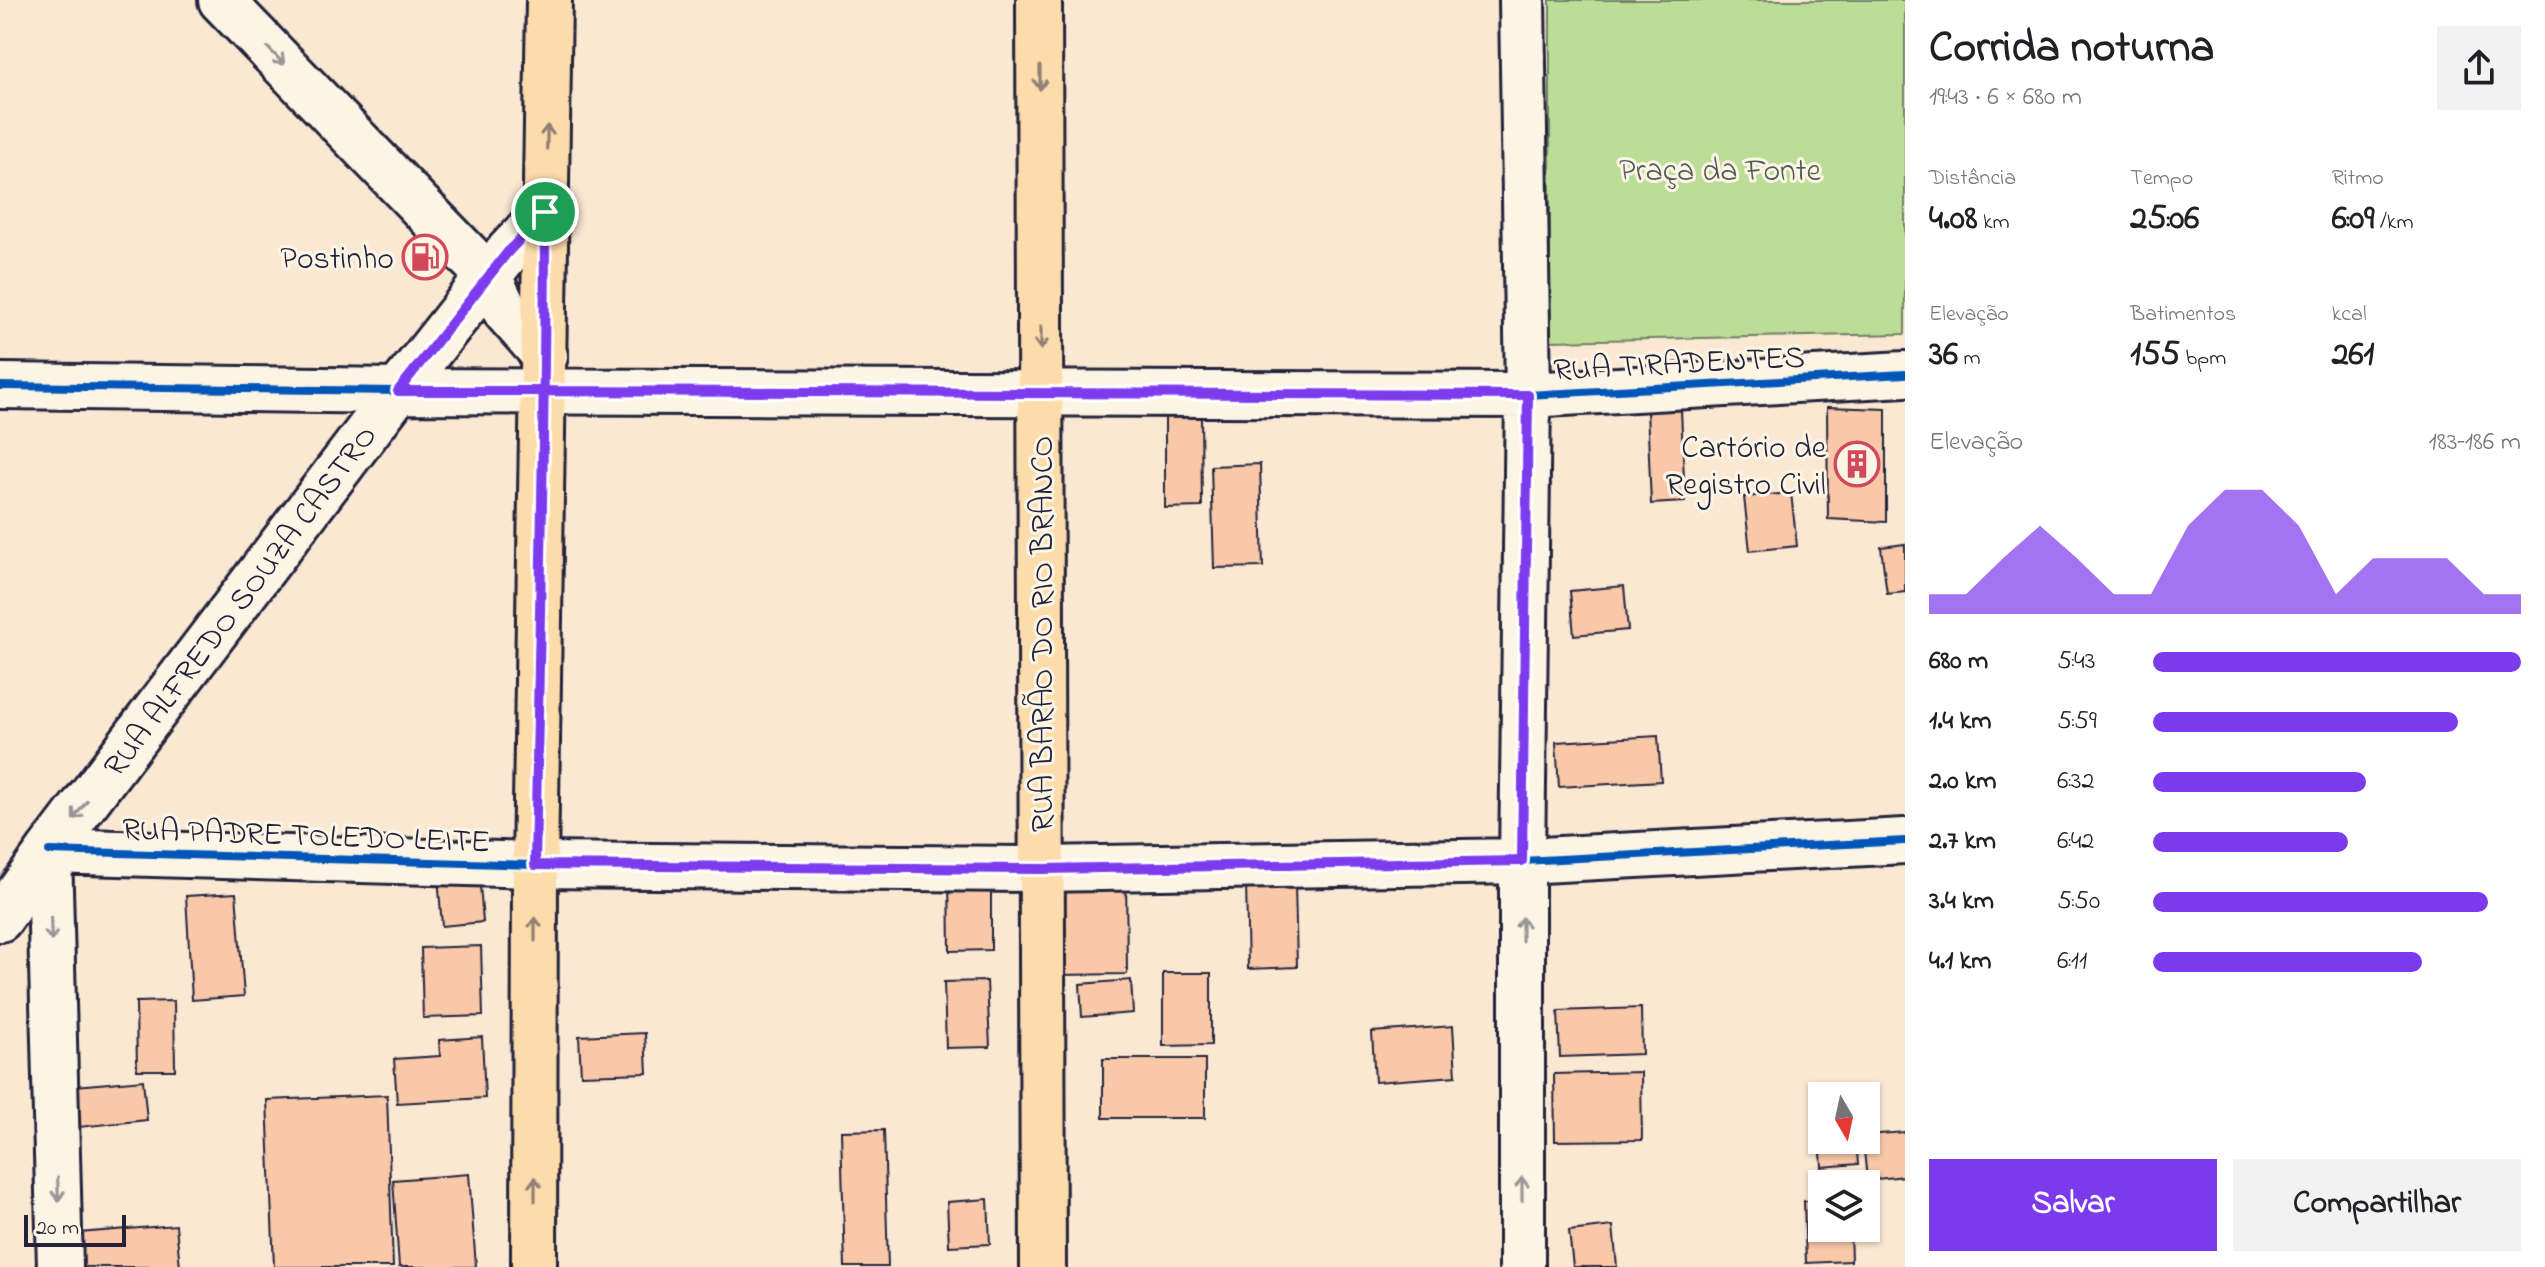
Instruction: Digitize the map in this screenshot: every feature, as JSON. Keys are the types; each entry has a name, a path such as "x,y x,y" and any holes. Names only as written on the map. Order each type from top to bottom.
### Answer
{"main road":[{"path":"534,1267 535,865 549,0"},
{"name":"RUA BARÃO DO RIO BRANCO","path":"1039,0 1043,1267"}],"street":[{"path":"221,0 489,277 506,312 545,373"},
{"path":"1522,0 1528,395 1522,861 1522,1267"},
{"name":"RUA ALFREDO SOUZA CASTRO","path":"0,919 398,391 545,212"},
{"name":"RUA TIRADENTES","path":"0,386 398,391 545,373 1041,393 1528,395 1905,374"},
{"name":"RUA PADRE TOLEDO LEITE","path":"49,851 535,865 1041,869 1522,861 1905,841"},
{"path":"49,851 60,1267"}],"green space":[{"name":"Praça da Fonte","path":"1550,0 1905,0 1905,334 1550,341"}],"building":[{"name":"Cartório de Registro Civil","path":"1827,407 1886,409 1886,522 1828,519"},
{"path":"1681,409 1685,502 1651,504 1647,410"},
{"path":"1201,416 1202,507 1165,508 1165,417"},
{"path":"1260,464 1263,567 1214,568 1211,466"},
{"path":"1791,493 1797,546 1750,551 1744,497"},
{"path":"1905,544 1905,592 1887,594 1881,547"},
{"path":"1624,586 1628,630 1574,635 1570,591"},
{"path":"1658,736 1661,781 1559,787 1556,742"},
{"path":"1126,870 1127,974 1060,975 1059,871"},
{"path":"479,873 483,922 442,926 438,877"},
{"path":"991,874 991,950 950,951 949,875"},
{"path":"1295,884 1297,967 1248,969 1246,885"},
{"path":"236,893 244,996 192,1000 186,896"},
{"path":"481,946 483,1016 423,1018 421,948"},
{"path":"1163,973 1211,973 1211,1045 1163,1046"},
{"path":"1131,980 1133,1013 1082,1017 1080,984"},
{"path":"987,981 990,1047 946,1048 944,982"},
{"path":"174,1001 175,1070 137,1070 136,1002"},
{"path":"1641,1008 1642,1054 1560,1057 1558,1011"},
{"path":"1453,1026 1456,1076 1375,1082 1372,1032"},
{"path":"645,1033 647,1073 581,1075 579,1036"},
{"path":"482,1037 485,1098 397,1103 394,1059 440,1056 439,1040"},
{"path":"1103,1059 1205,1059 1205,1118 1103,1118"},
{"path":"1641,1072 1642,1140 1555,1141 1554,1074"},
{"path":"143,1080 147,1120 79,1127 75,1086"},
{"path":"387,1095 393,1267 274,1267 267,1100"},
{"path":"884,1130 888,1267 845,1267 841,1131"},
{"path":"1905,1132 1905,1176 1880,1179 1880,1170 1866,1170 1864,1154 1880,1154 1880,1134"},
{"path":"1821,1154 1857,1154 1858,1164 1822,1167"},
{"path":"469,1174 476,1267 399,1267 393,1180"},
{"path":"988,1199 990,1244 949,1246 947,1202"},
{"path":"1804,1201 1808,1201 1808,1242 1850,1242 1851,1261 1806,1263"},
{"path":"176,1225 180,1267 82,1267 79,1233"},
{"path":"1613,1226 1617,1267 1573,1267 1569,1231"}],"cycle path":[{"path":"0,386 398,391 1528,395 1905,374"},
{"path":"49,851 535,865 1041,869 1522,861 1905,841"}],"place":[{"name":"Postinho","path":"425,257"},
{"name":"Cartório de Registro Civil","path":"1857,464"}],"route":[{"path":"545,212 507,253 398,391 544,391 1528,395 1522,861 1041,869 535,865 544,391 545,356 545,212"}]}
